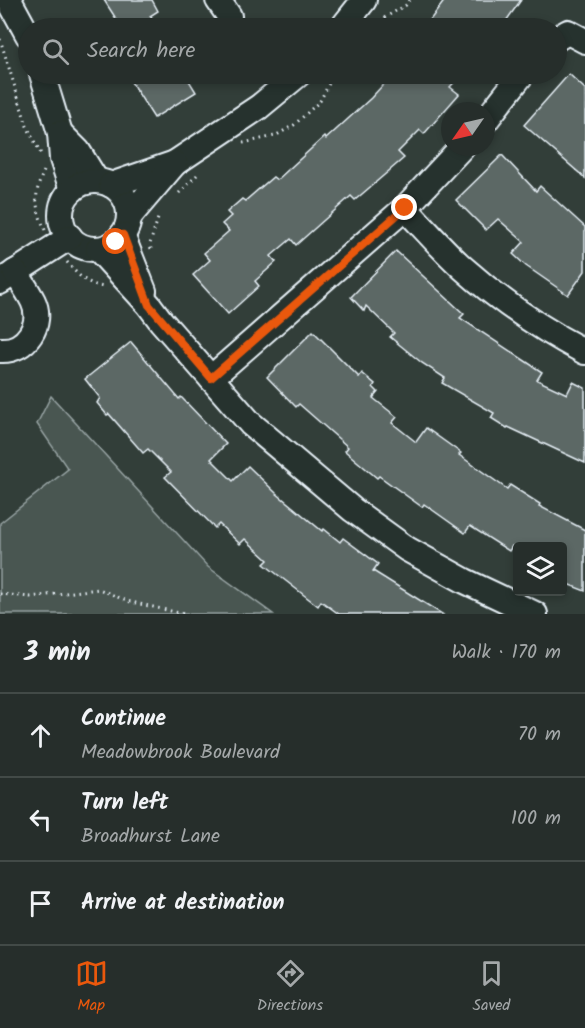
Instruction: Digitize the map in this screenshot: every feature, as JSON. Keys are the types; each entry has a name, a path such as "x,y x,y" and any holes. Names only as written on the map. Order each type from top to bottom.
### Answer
{"street":[{"path":"9,0 19,18"},
{"path":"350,18 364,0"},
{"path":"45,84 60,133 62,159 72,190"},
{"path":"58,236 79,245 98,249 108,247 175,163 259,106 286,84"},
{"path":"495,108 514,84"},
{"path":"60,133 78,151 103,183 124,198 128,207 126,226 149,305"},
{"path":"211,378 405,208 454,156"},
{"path":"0,350 7,351 25,343 36,326 34,303 7,277 58,236 62,223 63,204 72,190 82,183 103,183 175,163"},
{"path":"405,208 462,267 512,308 585,352"},
{"path":"98,249 252,424 352,510 407,549 465,581 535,614"}],"path":[{"path":"383,18 410,0"},
{"path":"0,39 27,126 41,156"},
{"path":"243,144 275,136 294,125 320,101 329,84"},
{"path":"46,166 36,189 36,210 58,236"},
{"path":"176,196 205,168"},
{"path":"152,256 150,244 160,214"},
{"path":"66,261 77,275 93,285 106,287"},
{"path":"0,594 30,597 99,589 127,601 184,614"}],"shaded area":[{"path":"51,396 208,567 273,614 0,614 0,523 68,469 37,424"}],"building":[{"path":"104,0 152,0 158,11 150,16 152,18 116,18"},
{"path":"445,0 521,0 508,18 432,18"},
{"path":"569,74 585,89 585,178 524,125 560,84 567,84"},
{"path":"132,84 191,84 196,92 154,118"},
{"path":"384,84 453,84 450,87 459,94 452,102 441,102 441,115 424,134 420,130 398,152 404,158 355,200 351,196 296,245 291,239 271,256 276,262 255,281 259,286 228,314 193,275 210,260 204,253 229,231 222,224 231,216 227,212 242,199 245,201 273,177 277,180 324,137 326,139"},
{"path":"502,155 536,191 540,186 585,227 585,271 568,295 526,266 513,254 524,242 498,219 486,230 456,200"},
{"path":"396,251 464,314 460,318 542,372 537,380 567,394 573,382 585,388 585,463 507,428 491,418 494,413 442,383 445,378 390,337 394,333 366,306 364,311 351,297"},
{"path":"313,331 359,377 362,373 375,384 373,387 378,392 373,398 397,417 392,423 416,442 426,428 507,489 510,485 540,504 539,506 585,530 585,591 567,584 567,542 513,542 509,551 470,526 465,533 424,504 422,507 379,476 377,478 345,451 348,447 299,404 296,407 267,377"},
{"path":"131,342 179,399 181,397 226,444 211,459 233,481 248,466 276,493 322,531 324,529 340,542 343,538 378,564 373,571 442,614 339,614 321,601 318,606 264,564 268,560 245,539 240,544 219,524 215,528 165,477 171,472 148,449 143,453 109,414 107,415 97,403 100,398 85,379"}],"route":[{"path":"116,242 123,235 149,305 211,378 405,208"}]}
